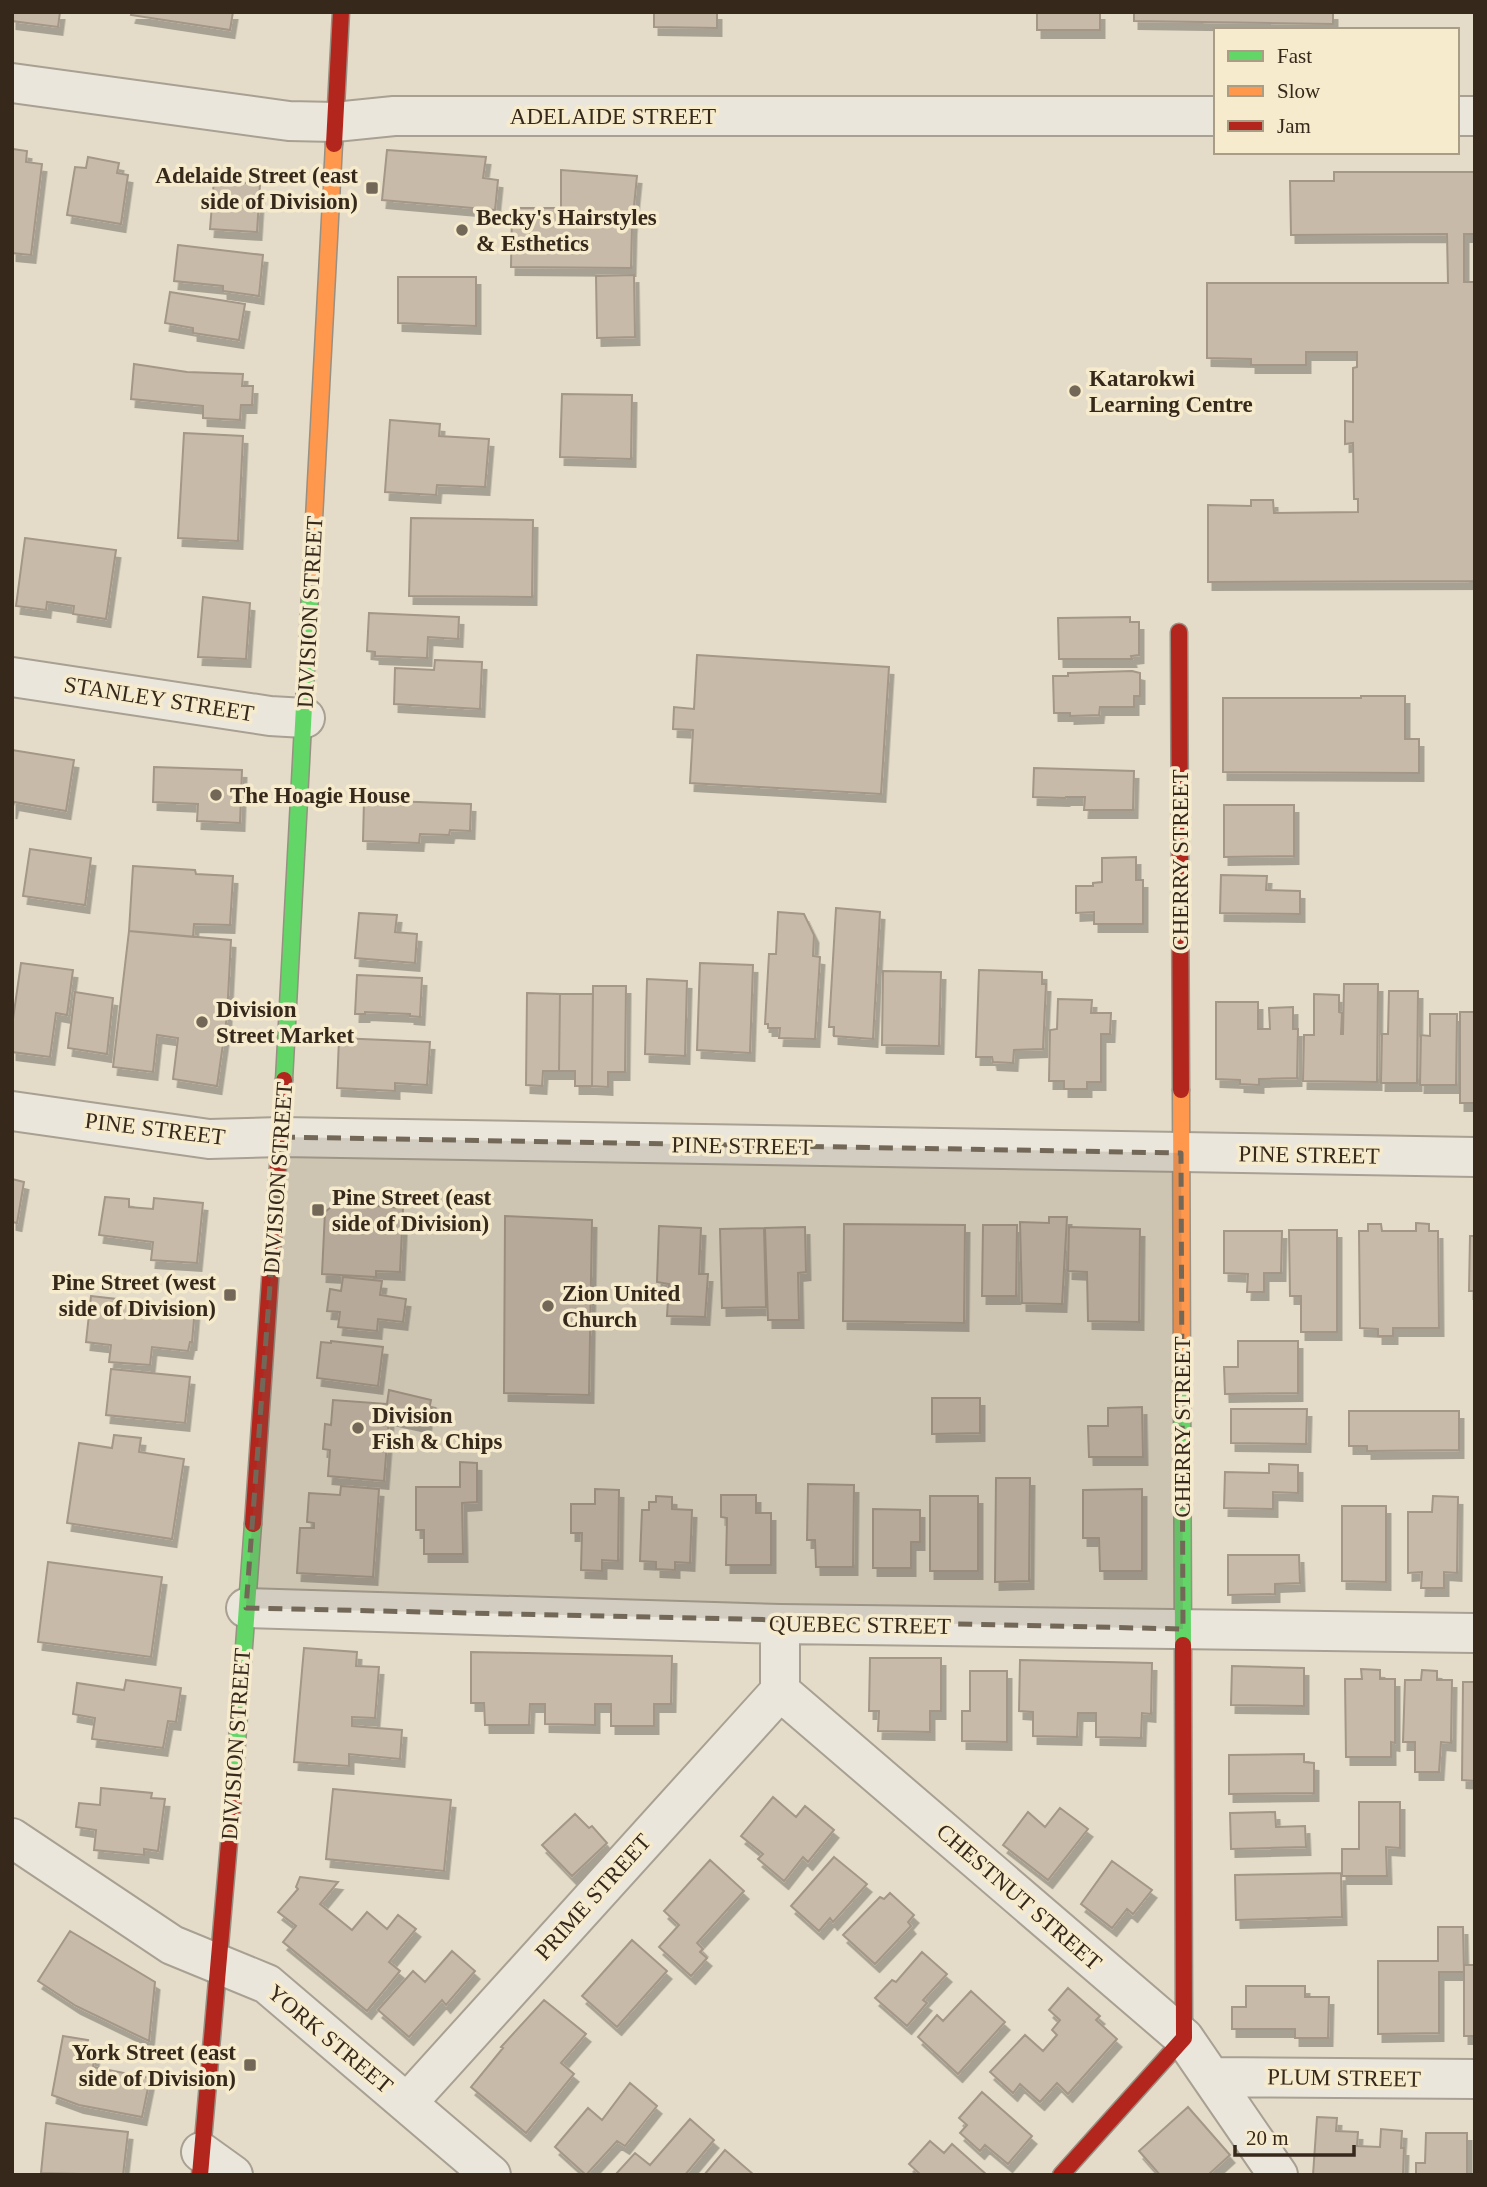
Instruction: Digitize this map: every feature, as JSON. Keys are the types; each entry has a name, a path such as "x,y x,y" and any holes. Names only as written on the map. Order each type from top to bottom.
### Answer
{"main road":[{"name":"DIVISION STREET","path":"200,2163 219,1965 282,1137 341,12"},
{"name":"CHERRY STREET","path":"1179,632 1184,2038"},
{"path":"1061,2175 1184,2038"}],"street":[{"name":"ADELAIDE STREET","path":"12,83 277,121 335,122 394,116 1214,116"},
{"name":"STANLEY STREET","path":"12,677 305,719"},
{"name":"PINE STREET","path":"12,1111 209,1139 282,1137 1475,1157"},
{"name":"QUEBEC STREET","path":"246,1608 780,1624 1475,1633"},
{"path":"779,1691 780,1624"},
{"name":"CHESTNUT STREET","path":"779,1691 1184,2038 1278,2175"},
{"name":"PRIME STREET","path":"407,2104 779,1691"},
{"name":"YORK STREET","path":"12,1838 172,1945 267,1984 491,2175"},
{"name":"PLUM STREET","path":"1213,2077 1475,2079"},
{"path":"200,2163 233,2175"}],"highlighted area":[{"path":"281,1137 1181,1153 1183,1629 246,1608"}],"building":[{"path":"12,12 60,12 58,27 12,21"},
{"path":"132,12 233,12 230,30 131,15"},
{"path":"654,12 717,12 717,28 654,27"},
{"path":"1037,12 1100,12 1100,30 1037,30"},
{"path":"1134,12 1333,12 1333,24 1134,21"},
{"path":"13,149 27,151 26,162 42,164 31,255 12,253"},
{"path":"387,150 486,157 483,178 498,180 495,210 382,200"},
{"path":"88,157 119,163 117,173 128,175 121,224 67,215 75,167 86,168"},
{"path":"561,170 637,176 631,268 511,267 512,208 561,208"},
{"path":"1334,172 1475,172 1475,234 1464,234 1464,282 1475,282 1475,581 1208,582 1208,505 1251,506 1251,500 1273,500 1274,513 1358,512 1358,499 1354,499 1353,443 1345,444 1345,421 1353,422 1353,368 1357,367 1357,352 1306,352 1306,365 1251,365 1251,359 1207,358 1207,283 1448,283 1447,234 1291,235 1290,181 1334,181"},
{"path":"214,180 260,184 257,232 210,229"},
{"path":"178,245 263,255 259,296 223,291 223,286 174,281"},
{"path":"634,275 635,337 597,338 596,276"},
{"path":"398,277 476,277 476,326 398,323"},
{"path":"170,292 245,304 239,340 193,333 193,328 165,323"},
{"path":"134,364 187,372 243,374 242,386 253,386 252,405 241,405 240,420 203,418 203,406 131,399"},
{"path":"562,394 632,395 631,459 560,457"},
{"path":"390,420 440,424 439,436 489,439 485,487 437,485 436,495 385,492"},
{"path":"184,433 243,436 238,541 178,538"},
{"path":"411,518 533,520 532,597 409,596"},
{"path":"25,538 116,550 106,619 73,614 74,606 47,602 46,610 16,606"},
{"path":"203,597 250,603 246,659 198,657"},
{"path":"369,613 459,617 458,639 428,637 427,658 375,656 375,652 367,651"},
{"path":"1130,617 1130,622 1139,622 1139,655 1131,656 1132,659 1059,659 1058,618"},
{"path":"697,655 889,667 881,794 690,783 693,730 673,729 674,707 694,709"},
{"path":"435,660 482,662 480,709 394,704 395,668 434,670"},
{"path":"1132,671 1140,673 1140,696 1134,696 1134,707 1100,707 1099,715 1070,716 1070,713 1054,713 1053,676"},
{"path":"1405,696 1405,739 1419,739 1419,773 1223,772 1223,698"},
{"path":"12,750 74,760 66,811 14,802 12,811"},
{"path":"154,767 242,770 240,823 197,821 198,804 153,802"},
{"path":"1034,768 1134,771 1133,810 1084,810 1085,797 1033,797"},
{"path":"364,800 471,804 470,831 450,830 449,835 420,834 419,843 363,841"},
{"path":"1224,805 1294,805 1294,856 1224,857"},
{"path":"30,849 91,858 85,905 23,896"},
{"path":"1136,857 1136,880 1143,880 1143,924 1094,924 1094,912 1076,913 1076,886 1093,886 1093,883 1102,882 1102,858"},
{"path":"133,866 195,870 196,874 233,876 230,925 194,924 193,937 129,931"},
{"path":"1221,875 1267,876 1266,890 1300,891 1300,914 1220,913"},
{"path":"836,908 880,912 873,1039 834,1036 834,1027 829,1027"},
{"path":"778,912 804,914 814,935 813,956 820,957 815,1039 779,1038 780,1028 768,1028 768,1024 765,1024 769,954 776,954"},
{"path":"359,913 397,915 395,932 417,934 415,963 355,958"},
{"path":"129,931 231,940 227,1016 217,1086 173,1079 178,1038 157,1035 153,1072 113,1067"},
{"path":"21,963 73,970 67,1015 56,1013 50,1057 12,1052 12,1026"},
{"path":"700,963 753,965 750,1053 697,1050"},
{"path":"979,970 1042,972 1042,984 1046,984 1043,1049 1014,1050 1013,1063 993,1062 992,1057 976,1057"},
{"path":"883,971 941,972 939,1046 882,1045"},
{"path":"357,975 422,978 420,1017 410,1014 355,1014"},
{"path":"647,979 687,981 685,1056 645,1054"},
{"path":"1344,984 1378,984 1377,1082 1303,1081 1304,1035 1314,1035 1314,994 1339,995 1343,1034"},
{"path":"593,986 626,986 625,1072 608,1072 608,1087 592,1086"},
{"path":"1389,991 1418,991 1417,1083 1381,1083 1382,1034 1388,1034"},
{"path":"75,992 113,998 107,1054 68,1048"},
{"path":"527,993 560,994 559,1071 543,1071 542,1086 526,1085"},
{"path":"560,994 593,994 592,1086 575,1086 575,1071 559,1071"},
{"path":"1058,999 1092,1000 1091,1013 1111,1013 1110,1034 1101,1034 1101,1082 1087,1082 1087,1089 1064,1089 1064,1081 1049,1081 1050,1030 1057,1029"},
{"path":"1216,1002 1258,1002 1258,1029 1270,1029 1269,1008 1293,1007 1293,1029 1298,1029 1297,1078 1259,1079 1259,1085 1240,1084 1240,1080 1216,1079"},
{"path":"1460,1012 1475,1012 1475,1103 1460,1103"},
{"path":"1430,1014 1457,1014 1456,1085 1420,1085 1421,1035 1430,1036"},
{"path":"339,1038 430,1042 427,1085 395,1083 395,1091 337,1088"},
{"path":"12,1179 24,1182 17,1223 12,1222"},
{"path":"105,1197 129,1199 129,1207 153,1209 154,1198 203,1203 197,1263 151,1260 153,1242 99,1235"},
{"path":"336,1203 403,1208 400,1272 376,1271 376,1277 322,1274 325,1212"},
{"name":"Zion United Church","path":"505,1216 592,1220 589,1395 504,1393"},
{"path":"1049,1217 1067,1217 1062,1304 1022,1303 1020,1222 1049,1223"},
{"path":"1416,1223 1429,1224 1429,1231 1438,1231 1439,1328 1393,1328 1393,1336 1378,1336 1378,1329 1360,1328 1359,1231 1368,1231 1368,1224 1381,1224 1382,1231 1416,1231"},
{"path":"844,1224 965,1225 964,1323 843,1321"},
{"path":"983,1225 1017,1225 1016,1296 982,1296"},
{"path":"659,1226 701,1228 699,1274 708,1274 705,1317 667,1316 669,1284 657,1282"},
{"path":"805,1227 806,1272 798,1273 799,1320 768,1320 765,1228"},
{"path":"1069,1227 1140,1229 1139,1322 1088,1321 1087,1272 1068,1271"},
{"path":"764,1228 766,1307 722,1308 720,1229"},
{"path":"1289,1230 1337,1230 1337,1332 1301,1332 1301,1296 1290,1296"},
{"path":"1224,1231 1282,1231 1281,1273 1264,1273 1264,1292 1247,1292 1248,1274 1224,1273"},
{"path":"1470,1236 1475,1236 1475,1291 1469,1291"},
{"path":"343,1277 382,1281 380,1295 406,1299 403,1322 378,1319 377,1331 338,1327 340,1312 327,1311 330,1289 341,1291"},
{"path":"91,1296 195,1308 192,1342 188,1351 152,1347 150,1365 109,1362 111,1345 86,1342"},
{"path":"1238,1341 1298,1341 1298,1393 1225,1394 1224,1367 1238,1367"},
{"path":"321,1342 383,1347 378,1386 317,1378"},
{"path":"111,1369 190,1377 185,1423 106,1415"},
{"path":"389,1390 431,1400 426,1425 389,1417 384,1481 328,1476 330,1450 323,1449 325,1424 331,1425 333,1400 387,1404"},
{"path":"932,1398 980,1398 980,1433 932,1434"},
{"path":"1142,1407 1143,1457 1089,1457 1088,1426 1108,1426 1108,1408"},
{"path":"1231,1409 1307,1409 1306,1444 1231,1443"},
{"path":"1349,1411 1459,1411 1459,1450 1367,1451 1367,1446 1349,1446"},
{"path":"114,1435 141,1438 139,1452 184,1459 172,1539 67,1523 79,1443 112,1448"},
{"path":"460,1462 477,1463 477,1502 462,1503 463,1554 424,1554 424,1530 416,1530 416,1487 460,1487"},
{"path":"1269,1464 1298,1465 1298,1493 1273,1492 1273,1509 1224,1508 1225,1472 1269,1473"},
{"path":"996,1478 1030,1478 1029,1581 995,1582"},
{"path":"808,1484 854,1485 853,1567 816,1567 815,1540 807,1540"},
{"path":"341,1486 379,1489 373,1577 297,1573 300,1528 314,1528 314,1523 307,1522 309,1493 340,1495"},
{"path":"595,1489 619,1490 618,1561 602,1560 602,1571 581,1570 582,1533 571,1533 571,1504 595,1504"},
{"path":"1142,1489 1142,1571 1100,1571 1099,1538 1083,1538 1083,1490"},
{"path":"721,1495 756,1495 756,1513 771,1513 771,1565 726,1565 727,1518 721,1517"},
{"path":"656,1496 672,1497 672,1509 692,1510 690,1563 675,1562 675,1570 656,1569 656,1562 640,1561 642,1510 649,1510 649,1502 656,1502"},
{"path":"930,1496 978,1496 978,1571 930,1571"},
{"path":"1433,1496 1458,1497 1457,1573 1444,1572 1444,1588 1421,1588 1422,1572 1408,1573 1408,1512 1432,1512"},
{"path":"1342,1506 1386,1506 1386,1582 1342,1581"},
{"path":"873,1509 920,1510 920,1542 911,1542 911,1568 873,1568"},
{"path":"1228,1555 1299,1555 1300,1583 1275,1584 1275,1594 1228,1595"},
{"path":"48,1562 162,1577 151,1657 38,1642"},
{"path":"304,1648 357,1652 356,1666 379,1667 375,1718 352,1717 352,1726 402,1730 400,1759 349,1754 349,1766 294,1762"},
{"path":"471,1652 672,1656 671,1704 654,1704 654,1726 611,1726 611,1704 595,1704 595,1725 545,1724 545,1704 530,1704 529,1725 485,1725 484,1703 471,1703"},
{"path":"870,1658 941,1658 941,1711 930,1711 930,1732 878,1731 879,1711 869,1711"},
{"path":"1020,1660 1152,1663 1151,1714 1142,1713 1141,1738 1096,1737 1096,1713 1078,1713 1077,1737 1033,1736 1033,1712 1019,1711"},
{"path":"1232,1666 1304,1668 1304,1706 1231,1705"},
{"path":"1361,1669 1380,1670 1380,1679 1395,1679 1395,1743 1391,1742 1391,1757 1346,1757 1345,1679 1362,1679"},
{"path":"1422,1670 1437,1671 1437,1680 1452,1680 1451,1743 1441,1742 1439,1772 1415,1772 1415,1742 1403,1742 1405,1680 1421,1680"},
{"path":"970,1671 1007,1671 1007,1742 962,1741 962,1711 970,1711"},
{"path":"126,1680 181,1688 176,1722 168,1721 163,1748 92,1739 95,1718 73,1714 77,1683 124,1690"},
{"path":"1463,1682 1475,1682 1475,1781 1462,1780"},
{"path":"1304,1754 1304,1762 1314,1763 1314,1793 1229,1794 1229,1755"},
{"path":"101,1788 152,1793 151,1798 165,1799 158,1851 144,1849 144,1855 94,1850 96,1830 76,1827 79,1803 100,1805"},
{"path":"333,1789 451,1800 444,1871 326,1859"},
{"path":"773,1797 796,1817 805,1806 834,1830 808,1862 803,1857 784,1881 758,1859 763,1854 741,1836"},
{"path":"1359,1802 1400,1802 1400,1848 1386,1847 1387,1876 1342,1876 1342,1849 1359,1849"},
{"path":"1060,1808 1088,1829 1048,1880 1003,1845 1028,1812 1045,1827"},
{"path":"1275,1812 1276,1827 1305,1826 1306,1847 1231,1849 1230,1813"},
{"path":"575,1814 589,1828 592,1826 607,1843 572,1876 542,1845"},
{"path":"834,1857 867,1884 833,1922 830,1918 819,1931 791,1906"},
{"path":"710,1860 744,1891 697,1943 703,1949 700,1952 707,1958 691,1976 659,1947 679,1925 664,1911"},
{"path":"1112,1861 1152,1890 1133,1914 1127,1909 1112,1928 1081,1904"},
{"path":"1341,1873 1342,1917 1236,1920 1235,1875"},
{"path":"300,1877 338,1882 320,1904 352,1930 367,1912 387,1929 398,1915 416,1929 389,1962 400,1971 367,2011 283,1942 296,1926 278,1912 298,1889 296,1887"},
{"path":"890,1893 914,1915 908,1922 911,1926 875,1964 843,1935 880,1897 884,1899"},
{"path":"1438,1927 1463,1927 1464,1972 1439,1972 1439,2033 1378,2034 1378,1961 1438,1961"},
{"path":"70,1931 155,1982 149,2041 76,2006 38,1981"},
{"path":"632,1940 667,1971 617,2027 582,1996"},
{"path":"452,1951 475,1971 446,2005 442,2000 409,2037 378,2010 413,1971 425,1982"},
{"path":"922,1952 947,1974 923,2000 927,2003 907,2026 875,1998 892,1980 896,1982"},
{"path":"1464,1965 1475,1965 1475,2036 1464,2036"},
{"path":"1246,1986 1305,1986 1305,1997 1329,1997 1328,2038 1295,2038 1295,2029 1232,2029 1232,2007 1246,2007"},
{"path":"1068,1988 1100,2016 1096,2020 1117,2039 1068,2094 1057,2083 1040,2102 1020,2084 1013,2093 990,2072 1025,2035 1043,2051 1057,2035 1052,2030 1060,2020 1049,2010"},
{"path":"971,1991 1005,2022 958,2074 918,2037 937,2015 943,2021"},
{"path":"544,2000 586,2034 561,2063 574,2074 526,2133 471,2087 503,2048 501,2047"},
{"path":"63,2036 88,2040 85,2051 95,2053 93,2067 150,2078 142,2117 79,2105 52,2095"},
{"path":"630,2083 657,2106 625,2146 617,2141 586,2175 555,2147 588,2108 602,2120"},
{"path":"982,2092 1032,2136 1008,2164 985,2145 980,2151 960,2133 967,2125 959,2118"},
{"path":"1188,2107 1230,2155 1208,2175 1160,2175 1139,2151"},
{"path":"1317,2117 1337,2118 1336,2131 1358,2132 1357,2146 1380,2147 1381,2129 1402,2131 1403,2175 1313,2175"},
{"path":"690,2119 714,2140 685,2175 615,2175 635,2153 650,2165"},
{"path":"46,2123 128,2132 123,2175 41,2173"},
{"path":"1426,2133 1467,2133 1467,2175 1416,2175 1416,2163 1425,2163"},
{"path":"930,2141 944,2153 952,2144 987,2175 921,2175 909,2164"},
{"path":"725,2150 754,2175 704,2175"}],"traffic: fast":[{"path":"284,1080 310,594"},
{"path":"1182,1379 1183,1645"},
{"path":"233,1797 253,1524"}],"traffic: slow":[{"path":"310,594 334,144"},
{"path":"1181,1090 1182,1379"}],"traffic: jam":[{"path":"334,144 341,12"},
{"path":"1179,632 1181,1090"},
{"path":"253,1524 284,1080"},
{"path":"1061,2175 1184,2038 1183,1645"},
{"path":"200,2175 233,1797"}],"place":[{"name":"Adelaide Street (east side of Division)","path":"372,188"},
{"name":"Becky's Hairstyles & Esthetics","path":"462,230"},
{"name":"Katarokwi Learning Centre","path":"1075,391"},
{"name":"The Hoagie House","path":"216,795"},
{"name":"Division Street Market","path":"202,1022"},
{"name":"Pine Street (east side of Division)","path":"318,1210"},
{"name":"Pine Street (west side of Division)","path":"230,1295"},
{"name":"Zion United Church","path":"548,1306"},
{"name":"Division Fish & Chips","path":"358,1428"},
{"name":"York Street (east side of Division)","path":"250,2065"}]}
